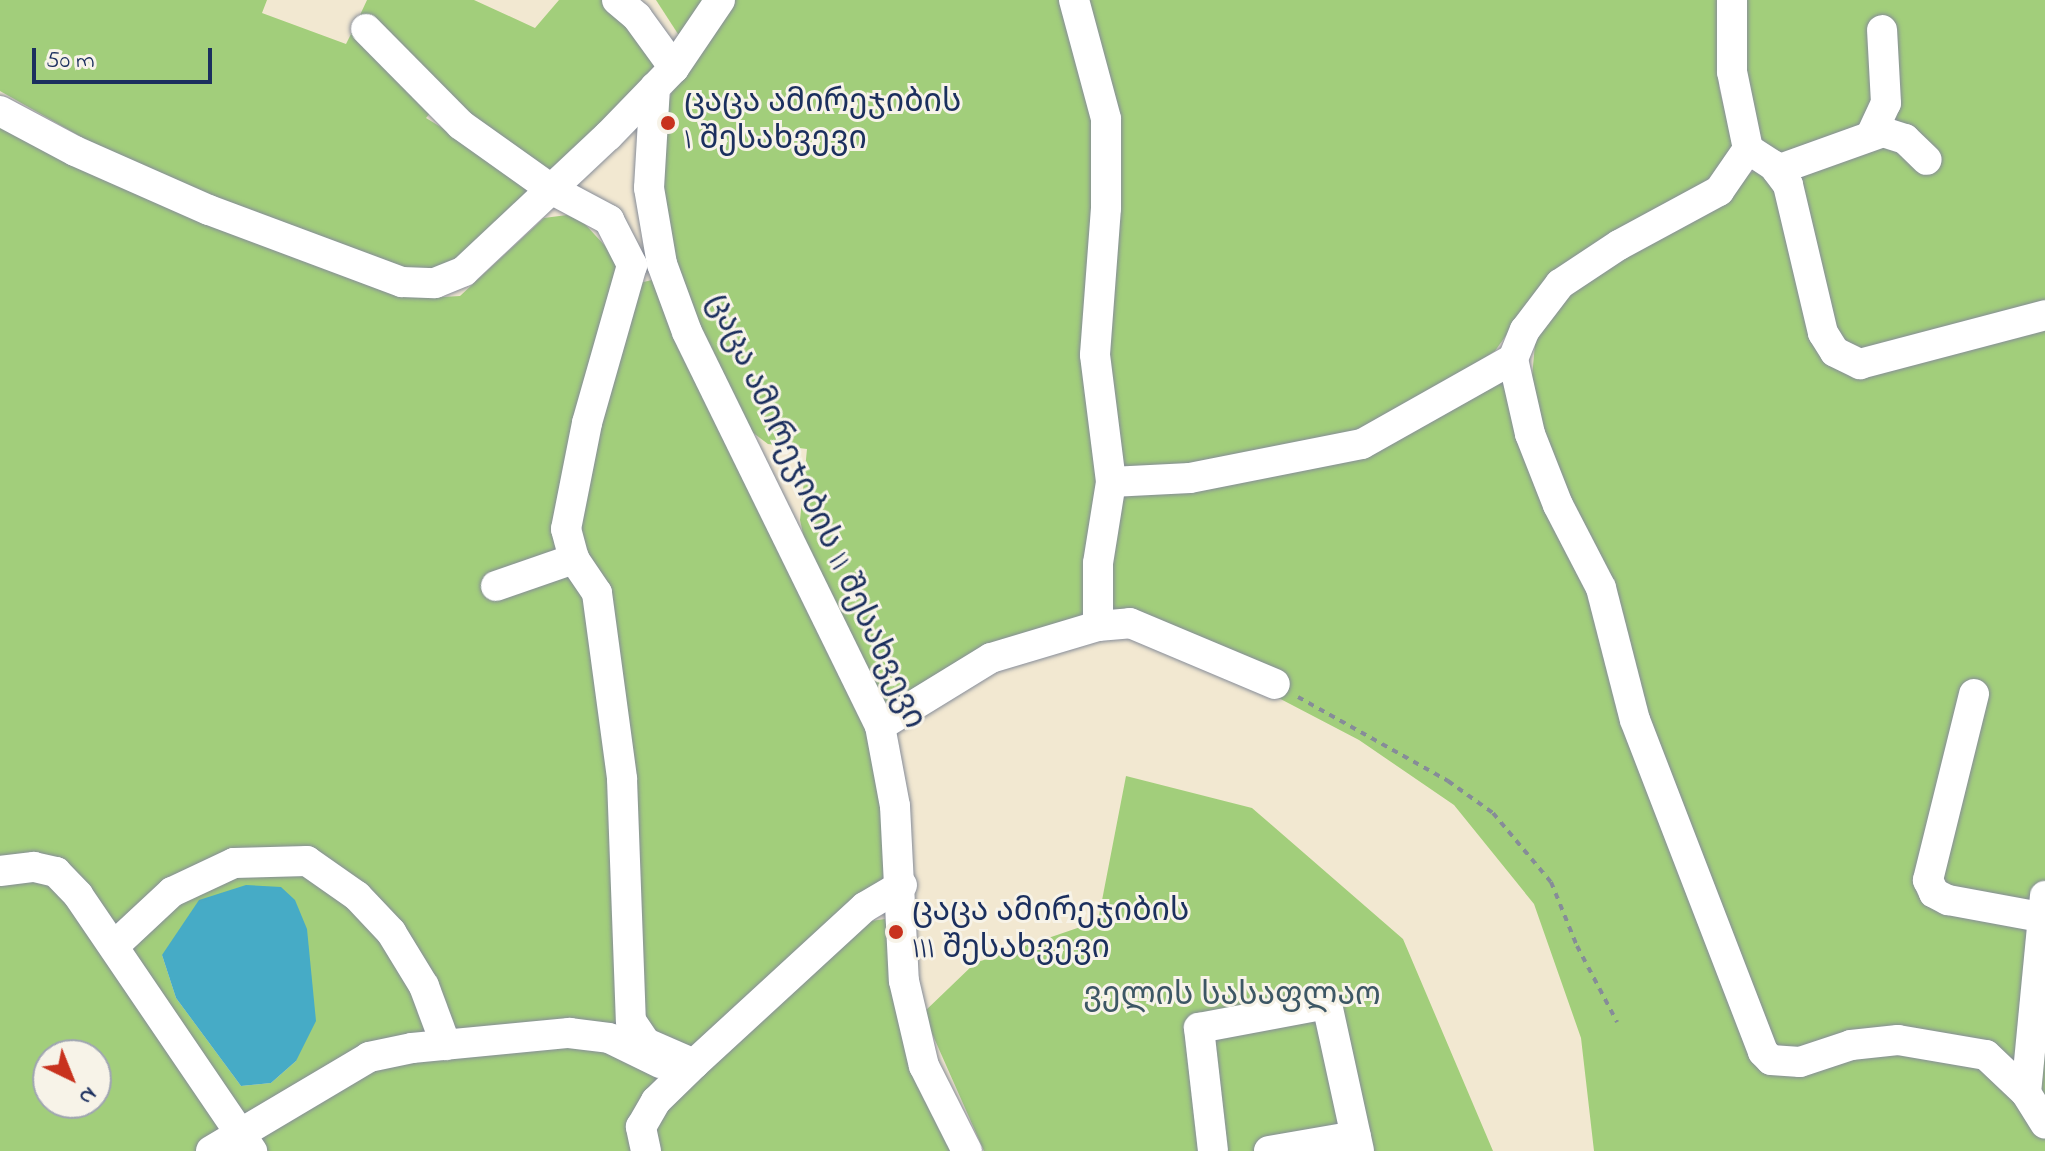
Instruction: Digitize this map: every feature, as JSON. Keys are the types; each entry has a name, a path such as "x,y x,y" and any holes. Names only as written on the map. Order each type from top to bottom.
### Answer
{"street":[{"path":"617,0 637,17 665,77"},
{"path":"0,111 75,151 209,210 402,282 435,283 464,271 665,77 720,0"},
{"path":"1074,0 1106,119 1106,208 1095,355 1111,482 1098,563 1098,626"},
{"path":"1732,0 1732,72 1748,149 1777,170 1788,185 1823,333 1835,352 1860,364 2045,315"},
{"path":"366,29 436,105 551,189 609,220 632,265 578,469 566,529 574,559 597,593 622,779 631,1021 646,1043 694,1064"},
{"path":"1871,135 1886,103 1882,30"},
{"name":"ცაცა ამირეჯიბის II შესახვევი","path":"665,77 649,188 662,264 687,332 880,726 891,765 902,885 904,981 924,1066 967,1151"},
{"path":"1777,170 1883,132 1905,139 1927,160"},
{"path":"1748,149 1719,191 1619,245 1560,284 1525,330 1513,359 1530,434 1558,505 1601,588 1635,720 1763,1052 1771,1060 1800,1062 1851,1045 1898,1040 1986,1055 2026,1093 2045,1123"},
{"path":"632,265 662,264"},
{"path":"1111,482 1190,478 1362,444 1513,359"},
{"path":"496,586 574,559"},
{"path":"880,726 991,658 1098,626 1130,623 1275,684"},
{"path":"1974,694 1928,880 1934,893 1948,900 2042,907 2026,1093"},
{"path":"114,946 172,892 234,863 307,861 357,896 391,932 424,986 446,1045"},
{"path":"0,871 34,867 56,872 114,946 246,1142"},
{"path":"646,1151 641,1127 656,1101 865,907 902,885"},
{"path":"1213,1151 1199,1028 1327,1004 1357,1144 1269,1151"},
{"path":"211,1151 246,1142 369,1057 446,1045 569,1033 609,1038 638,1056 671,1066 694,1064"}],"path":[{"path":"1275,684 1448,781 1493,813 1551,882 1577,946 1617,1022"}],"green space":[{"path":"0,0 267,0 262,13 346,44 356,24 433,110 426,118 541,188 460,265 427,276 211,197 85,139 0,91"},
{"path":"367,0 474,0 535,28 559,0 630,0 665,58 551,174 446,104 360,15"},
{"path":"656,0 709,0 684,34 678,34"},
{"path":"733,0 1066,0 1095,105 1102,480 1089,604 1078,621 886,706 809,561 800,520 807,449 768,444 748,429 696,322 660,208 664,115 675,82"},
{"path":"1085,0 1720,0 1719,87 1735,151 1717,176 1539,289 1495,351 1366,435 1199,466 1117,469"},
{"path":"1741,0 2045,0 2045,305 1867,353 1838,336 1752,136"},
{"path":"0,121 425,298 460,296 544,218 567,215 583,222 607,248 618,269 554,544 590,596 616,796 621,1017 681,1065 635,1151 0,1151 0,886 14,884 0,861","holes":["307,929 296,1061 271,1083 241,1086 176,998 162,955"]},
{"path":"1755,170 1775,181 1832,359 2045,322 2045,1151 1594,1151 1581,1038 1534,904 1454,805 1359,740 1114,612 1106,598 1119,499 1133,491 1252,476 1500,372 1557,487 1532,377 1535,344 1555,304"},
{"path":"652,280 659,285 879,750 891,876 703,1047 685,1051 646,1033 589,562 575,513 635,284"},
{"name":"ველის სასაფლაო","path":"1126,776 1252,808 1403,939 1493,1151 984,1151 923,1013 975,963 1098,921"},
{"path":"885,919 906,1032 955,1151 655,1151 654,1124 857,923"}],"water":[{"path":"246,885 281,887 295,900 307,929 316,1021 296,1061 271,1083 241,1086 176,998 162,955 199,900"}],"place":[{"name":"ცაცა ამირეჯიბის I შესახვევი","path":"668,123"},
{"name":"ცაცა ამირეჯიბის III შესახვევი","path":"896,932"}]}
